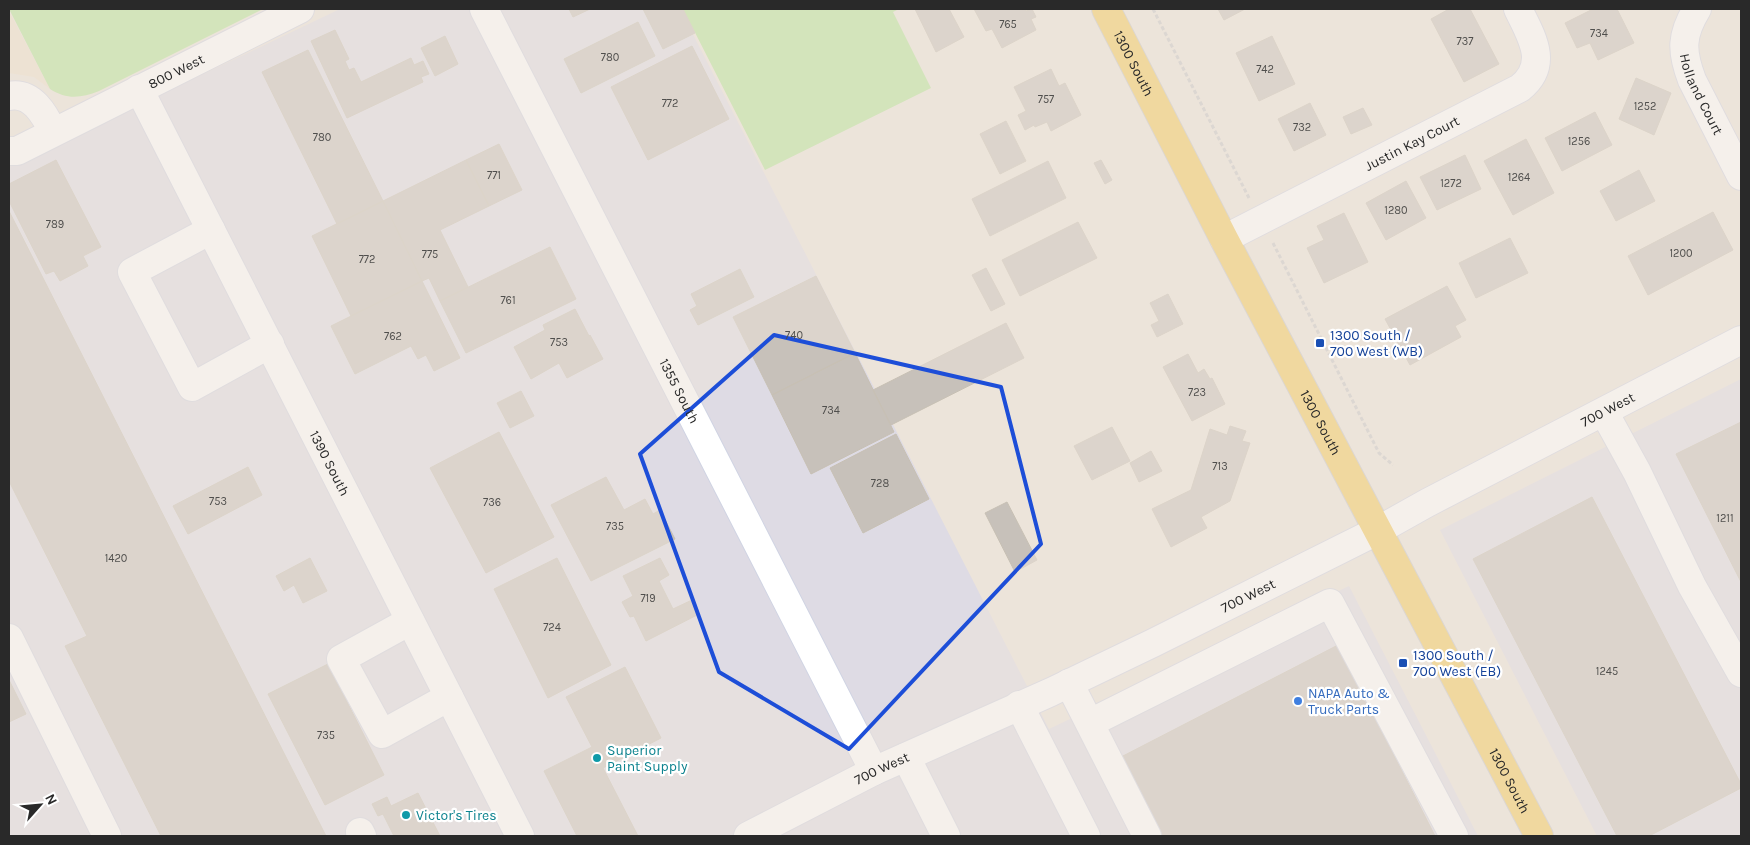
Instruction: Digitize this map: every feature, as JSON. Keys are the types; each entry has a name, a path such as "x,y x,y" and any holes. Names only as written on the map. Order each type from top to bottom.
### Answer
{"main road":[{"name":"1300 South","path":"1106,9 1224,240 1535,829"}],"street":[{"name":"800 West","path":"9,151 17,151 300,9"},
{"name":"1355 South","path":"484,9 874,772"},
{"name":"Justin Kay Court","path":"1224,240 1512,93 1528,82 1535,71 1537,58 1534,45 1518,9"},
{"name":"Holland Court","path":"1697,9 1685,34 1683,49 1686,64 1692,80 1741,176"},
{"name":"1390 South","path":"140,89 520,836"},
{"path":"9,96 24,97 34,103 43,112 53,132"},
{"path":"211,230 132,272 192,387 270,344"},
{"name":"700 West","path":"748,836 874,772 1069,683 1287,576 1377,531 1741,340"},
{"path":"1604,412 1637,472 1692,586 1741,673"},
{"path":"1287,576 1307,615"},
{"path":"1090,723 1330,603 1454,836"},
{"path":"410,621 341,659 382,734 449,697"},
{"path":"9,638 107,836"},
{"path":"1069,683 1147,836"},
{"path":"1019,705 1086,836"},
{"path":"906,757 946,836"}],"highlighted area":[{"path":"774,335 1001,387 1041,544 849,749 719,672 640,454"}],"shaded area":[{"path":"340,9 680,9 1049,729 1349,586 1478,836 9,836 9,167"},
{"path":"9,11 50,89 34,77 9,73"},
{"path":"1741,379 1741,836 1597,836 1440,530"}],"green space":[{"path":"9,9 263,9 99,91 74,97 56,93 50,89"},
{"path":"683,9 899,9 893,12 931,88 765,170"}],"building":[{"path":"569,9 590,9 573,17"},
{"path":"643,9 683,9 695,33 663,49"},
{"path":"915,9 949,9 964,37 936,52"},
{"path":"974,9 1025,9 1026,11 1032,9 1036,17 1031,19 1036,30 1002,48 992,29 986,31"},
{"path":"1218,9 1245,9 1224,20"},
{"path":"1449,9 1470,9 1499,64 1464,82 1431,19"},
{"path":"1593,9 1617,9 1634,43 1598,60 1590,43 1577,48 1565,23"},
{"path":"638,22 655,56 581,93 564,59"},
{"path":"335,30 349,59 345,61 349,70 354,68 361,82 411,58 414,65 423,61 429,74 421,77 423,82 347,118 311,41"},
{"path":"445,36 458,64 435,76 421,48"},
{"path":"1272,36 1295,84 1259,101 1236,53"},
{"path":"692,46 729,119 648,160 611,87"},
{"path":"308,50 383,201 337,224 262,72"},
{"path":"1051,69 1059,86 1065,83 1081,115 1051,131 1047,122 1035,127 1034,125 1025,130 1018,115 1026,111 1014,87"},
{"path":"1636,78 1671,93 1654,135 1619,119"},
{"path":"1310,103 1326,135 1294,151 1278,119"},
{"path":"1363,108 1372,125 1351,134 1343,117"},
{"path":"1595,112 1612,145 1562,171 1545,138"},
{"path":"1006,121 1026,161 1000,174 980,134"},
{"path":"1526,139 1554,193 1513,215 1484,161"},
{"path":"499,144 522,190 489,206 466,160"},
{"path":"1465,155 1481,189 1437,210 1420,177"},
{"path":"56,160 101,247 83,256 88,266 60,281 54,271 46,274 9,201 9,184"},
{"path":"466,160 489,206 440,230 468,287 440,301 429,278 422,281 383,201"},
{"path":"1101,160 1112,180 1105,184 1094,163"},
{"path":"1048,161 1066,198 990,236 972,199"},
{"path":"1639,170 1655,201 1616,221 1600,191"},
{"path":"1406,181 1426,218 1386,240 1366,203"},
{"path":"383,201 422,281 351,316 312,236"},
{"path":"9,211 326,836 161,836 65,646 87,636 9,481"},
{"path":"1713,212 1733,250 1648,295 1628,256"},
{"path":"1344,213 1368,262 1324,283 1307,248 1324,240 1317,226"},
{"path":"1078,222 1097,258 1020,296 1002,260"},
{"path":"1510,238 1528,273 1476,298 1459,263"},
{"path":"550,247 576,299 466,353 440,301"},
{"path":"986,268 1005,304 991,311 972,275"},
{"path":"740,269 754,297 698,325 690,310 697,306 691,294"},
{"path":"816,276 855,353 772,395 733,317"},
{"path":"422,281 460,358 434,371 426,355 418,359 411,346 355,374 331,326"},
{"path":"1447,286 1466,320 1455,326 1461,337 1410,365 1385,319"},
{"path":"1168,294 1183,324 1157,337 1151,325 1159,321 1150,303"},
{"path":"575,309 603,359 567,378 559,363 531,379 514,347 545,330 543,325"},
{"path":"1006,323 1024,358 891,425 873,390"},
{"path":"855,353 894,432 811,474 772,395"},
{"path":"1188,354 1198,373 1204,369 1210,379 1212,378 1225,404 1192,421 1163,367"},
{"path":"521,391 534,416 510,428 497,403"},
{"path":"1741,422 1741,582 1676,454"},
{"path":"1230,426 1246,431 1242,441 1250,443 1230,501 1201,517 1207,528 1171,547 1152,509 1191,490 1210,429 1227,435"},
{"path":"1112,427 1130,461 1092,480 1074,446"},
{"path":"499,432 554,537 486,573 430,468"},
{"path":"896,434 929,499 863,533 830,468"},
{"path":"1151,451 1162,471 1139,482 1130,463"},
{"path":"248,467 262,495 188,534 173,506"},
{"path":"606,477 624,510 645,499 653,514 660,510 675,539 591,581 551,505"},
{"path":"1592,497 1741,784 1741,788 1649,836 1617,836 1473,559"},
{"path":"1007,502 1037,560 1015,572 985,513"},
{"path":"310,558 327,591 303,603 294,585 284,591 276,576"},
{"path":"557,558 611,665 548,698 494,589"},
{"path":"660,558 669,575 659,581 673,609 692,600 699,614 646,641 634,616 630,617 622,602 633,596 623,576"},
{"name":"NAPA Auto & Truck Parts","path":"1338,645 1435,836 1162,836 1121,757"},
{"path":"328,664 384,775 325,805 268,694"},
{"name":"Superior Paint Supply","path":"625,667 661,738 603,768 638,836 577,836 544,771 592,747 566,697"},
{"path":"9,680 26,714 9,722"},
{"name":"Victor's Tires","path":"418,793 440,836 394,836 383,814 378,816 372,804 387,797 391,806"}],"place":[{"name":"1300 South / 700 West (WB)","path":"1320,343"},
{"name":"1300 South / 700 West (EB)","path":"1403,663"},
{"name":"NAPA Auto & Truck Parts","path":"1298,701"},
{"name":"Superior Paint Supply","path":"597,758"},
{"name":"Victor's Tires","path":"406,815"}]}
